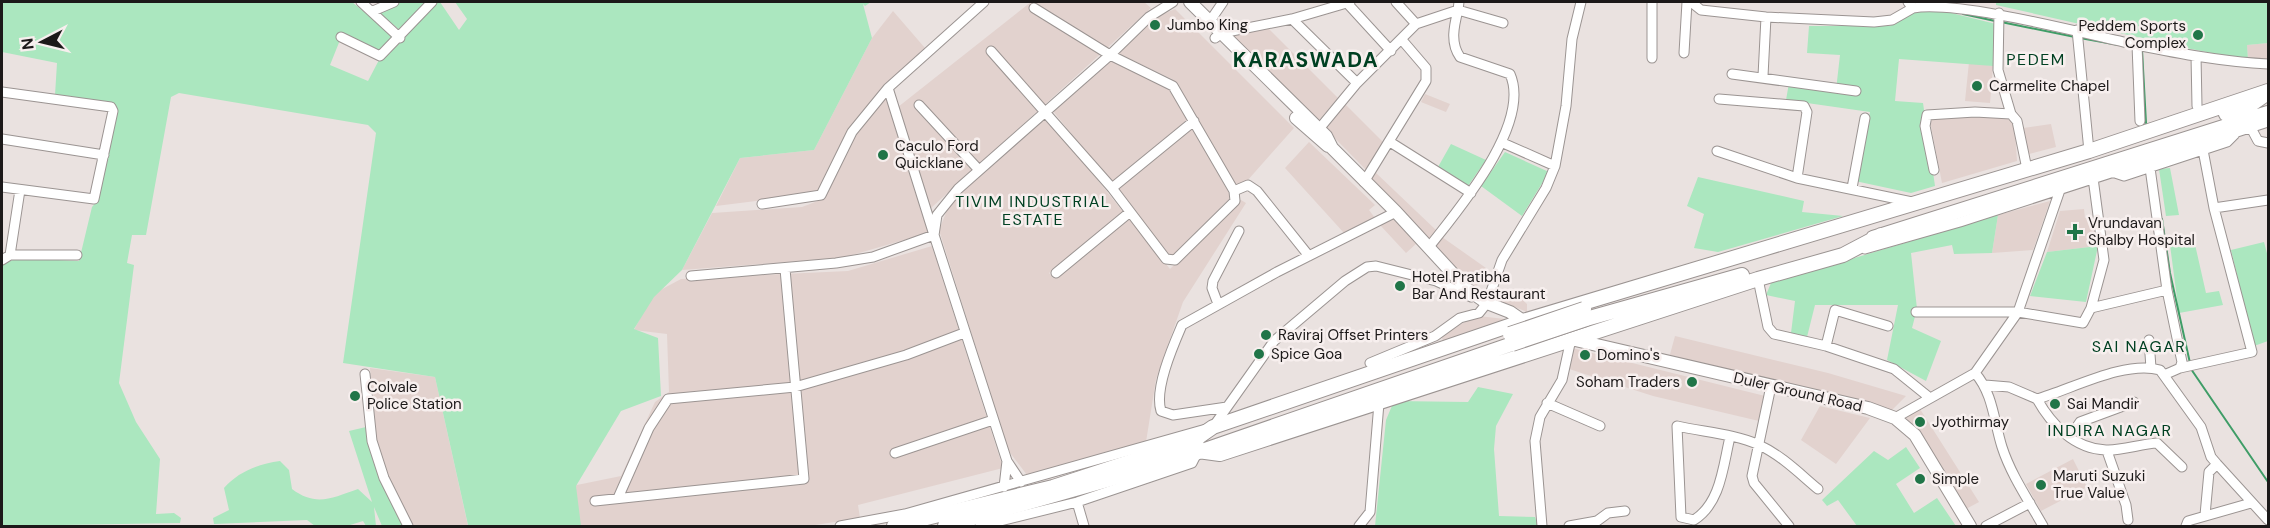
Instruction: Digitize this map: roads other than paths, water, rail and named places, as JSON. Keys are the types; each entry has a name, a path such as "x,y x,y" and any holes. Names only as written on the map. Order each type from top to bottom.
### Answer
{"highway":[{"path":"894,526 1053,487 1194,447 1213,427 1438,342 1523,321 1912,202 2089,151 2268,92"},
{"path":"945,526 1065,494 1194,447 1585,314 2249,106 2268,92"},
{"path":"1585,314 1881,235 2268,113"},
{"path":"1194,447 1220,454 1758,279 1843,255 1881,235"},
{"path":"1562,309 1571,339"},
{"path":"1523,321 1532,352"}],"main road":[{"path":"1179,2 1219,35 1319,129 1332,148 1396,212 1467,289 1487,303 1510,312 1523,321"},
{"path":"1190,2 1320,142 1332,148"},
{"name":"Duler Ground Road","path":"1571,339 1868,408 1895,418 1915,435 1970,526"}],"street":[{"path":"361,2 400,38"},
{"path":"373,11 394,2"},
{"path":"341,38 380,56 400,38 432,2"},
{"path":"762,204 821,195 852,132 888,88 984,2"},
{"path":"934,235 937,215 958,189 1110,55 1149,17 1173,2"},
{"path":"1209,21 1223,2"},
{"path":"1219,35 1292,19 1349,2 1391,51"},
{"path":"1396,2 1416,24"},
{"path":"1370,363 1438,342 1461,318 1479,313 1487,303 1502,260 1546,188 1555,166 1566,106 1572,39 1581,2"},
{"path":"1652,2 1652,58"},
{"path":"1684,53 1689,2 1701,10 1766,17 1874,22 1892,20 1910,4 1928,3 1999,13 2137,45 2224,62 2268,64"},
{"path":"1429,247 1471,193 1503,143 1513,97 1513,81 1510,74 1461,57 1455,50 1453,31 1459,6"},
{"path":"1319,129 1357,83 1416,24 1459,6 1503,23"},
{"path":"991,51 1112,188 1166,259 1175,260 1235,201 1234,191 1173,86 1110,55 1035,8"},
{"path":"1999,13 1998,70 2011,114 2017,121 2027,169"},
{"path":"1763,76 1766,17"},
{"path":"1292,19 1357,83"},
{"path":"2077,30 2089,151"},
{"path":"1364,182 1426,81 1426,68 1401,40"},
{"path":"2137,45 2140,121"},
{"path":"2196,56 2197,106"},
{"path":"1732,74 1763,76 1856,91"},
{"path":"888,88 993,420 1007,461 1021,482"},
{"path":"2,92 111,108 113,111 94,199 2,187"},
{"path":"1719,99 1804,106 1807,112 1797,178"},
{"path":"919,105 979,170"},
{"path":"1934,170 1925,126 1927,115 1975,112 2011,114"},
{"path":"1852,188 1865,118"},
{"path":"1112,188 1194,121"},
{"path":"1843,255 2060,190 2268,123"},
{"path":"2251,128 2258,141 2268,143"},
{"path":"2112,172 2124,176 2150,168 2227,142 2237,132"},
{"path":"2,139 104,155"},
{"path":"1390,142 1471,193"},
{"path":"1503,143 1555,166"},
{"path":"2164,375 2180,368 2252,352 2214,208 2203,150"},
{"path":"1717,152 1797,178 1912,202"},
{"path":"2150,168 2167,290 2182,362 2180,368"},
{"path":"1916,312 2018,312 2079,324 2085,320 2091,308 2104,260 2093,178"},
{"path":"1234,191 1248,185 1257,191 1309,256"},
{"path":"20,190 6,257 77,255"},
{"path":"1895,418 1975,374 2018,312 2060,190"},
{"path":"2214,208 2268,200"},
{"path":"1056,273 1130,212"},
{"path":"1227,406 1173,416 1165,414 1159,406 1171,352 1182,325 1396,212"},
{"path":"1218,304 1212,288 1214,281 1239,231"},
{"path":"691,276 785,269 873,257 934,235"},
{"path":"840,526 905,514 1213,427 1274,341 1345,281 1367,267 1376,266 1436,281 1487,303"},
{"path":"595,501 804,479 785,269"},
{"path":"1758,279 1768,327 1774,334 1826,346 1894,369 1930,398"},
{"path":"2091,308 2167,290"},
{"path":"1826,346 1835,310 1888,326"},
{"path":"618,498 648,428 668,399 795,387 906,355 964,333"},
{"path":"1542,526 1534,441 1540,417 1562,380 1571,339"},
{"path":"2149,340 2151,368"},
{"path":"2037,399 2110,373 2151,368 2160,370 2201,427 2211,457 2268,520"},
{"path":"365,374 372,441 384,477 408,526"},
{"path":"1975,374 1985,385 2002,448 2043,526"},
{"path":"1985,385 2009,387 2037,399 2049,420 2070,437 2092,448 2107,450 2157,443 2182,467"},
{"path":"1770,386 1752,476 1754,483 1789,526"},
{"path":"2070,437 2080,422 2134,402"},
{"path":"1359,526 1370,512 1379,403"},
{"path":"1547,403 1600,426"},
{"path":"895,453 993,420"},
{"path":"1730,437 1718,490 1704,514 1694,520 1681,517 1677,426 1730,437 1758,444 1789,464 1818,489"},
{"path":"980,526 1077,502 1192,464 1194,447"},
{"path":"2107,450 2126,505 2128,520"},
{"path":"1004,487 1007,461"},
{"path":"2205,516 2209,472 2217,464"},
{"path":"1077,502 1084,526"},
{"path":"1986,526 2030,503"},
{"path":"2186,526 2188,521 2251,503"},
{"path":"1569,526 1597,521 1608,513 1624,511"}],"waterway":[{"path":"1963,14 1995,21"},
{"path":"2001,22 2075,37"},
{"path":"2080,38 2119,45"},
{"path":"2142,50 2146,123"},
{"path":"2162,219 2170,273 2190,363"},
{"path":"2191,369 2268,482"}],"place":[{"name":"Jumbo King","path":"1155,25"},
{"name":"Peddem Sports Complex","path":"2198,35"},
{"name":"Carmelite Chapel","path":"1977,86"},
{"name":"Caculo Ford Quicklane","path":"883,155"},
{"name":"Vrundavan Shalby Hospital","path":"2075,232"},
{"name":"Hotel Pratibha Bar And Restaurant","path":"1400,286"},
{"name":"Raviraj Offset Printers","path":"1266,335"},
{"name":"Spice Goa","path":"1259,354"},
{"name":"Domino's","path":"1585,355"},
{"name":"Soham Traders","path":"1692,382"},
{"name":"Colvale Police Station","path":"355,396"},
{"name":"Sai Mandir","path":"2055,404"},
{"name":"Jyothirmay","path":"1920,422"},
{"name":"Simple","path":"1920,479"},
{"name":"Maruti Suzuki True Value","path":"2041,485"}],"district":[{"name":"PEDEM","path":"2036,59"},
{"name":"KARASWADA","path":"1306,60"},
{"name":"TIVIM INDUSTRIAL ESTATE","path":"1033,210"},
{"name":"SAI NAGAR","path":"2139,346"},
{"name":"INDIRA NAGAR","path":"2110,430"}]}
